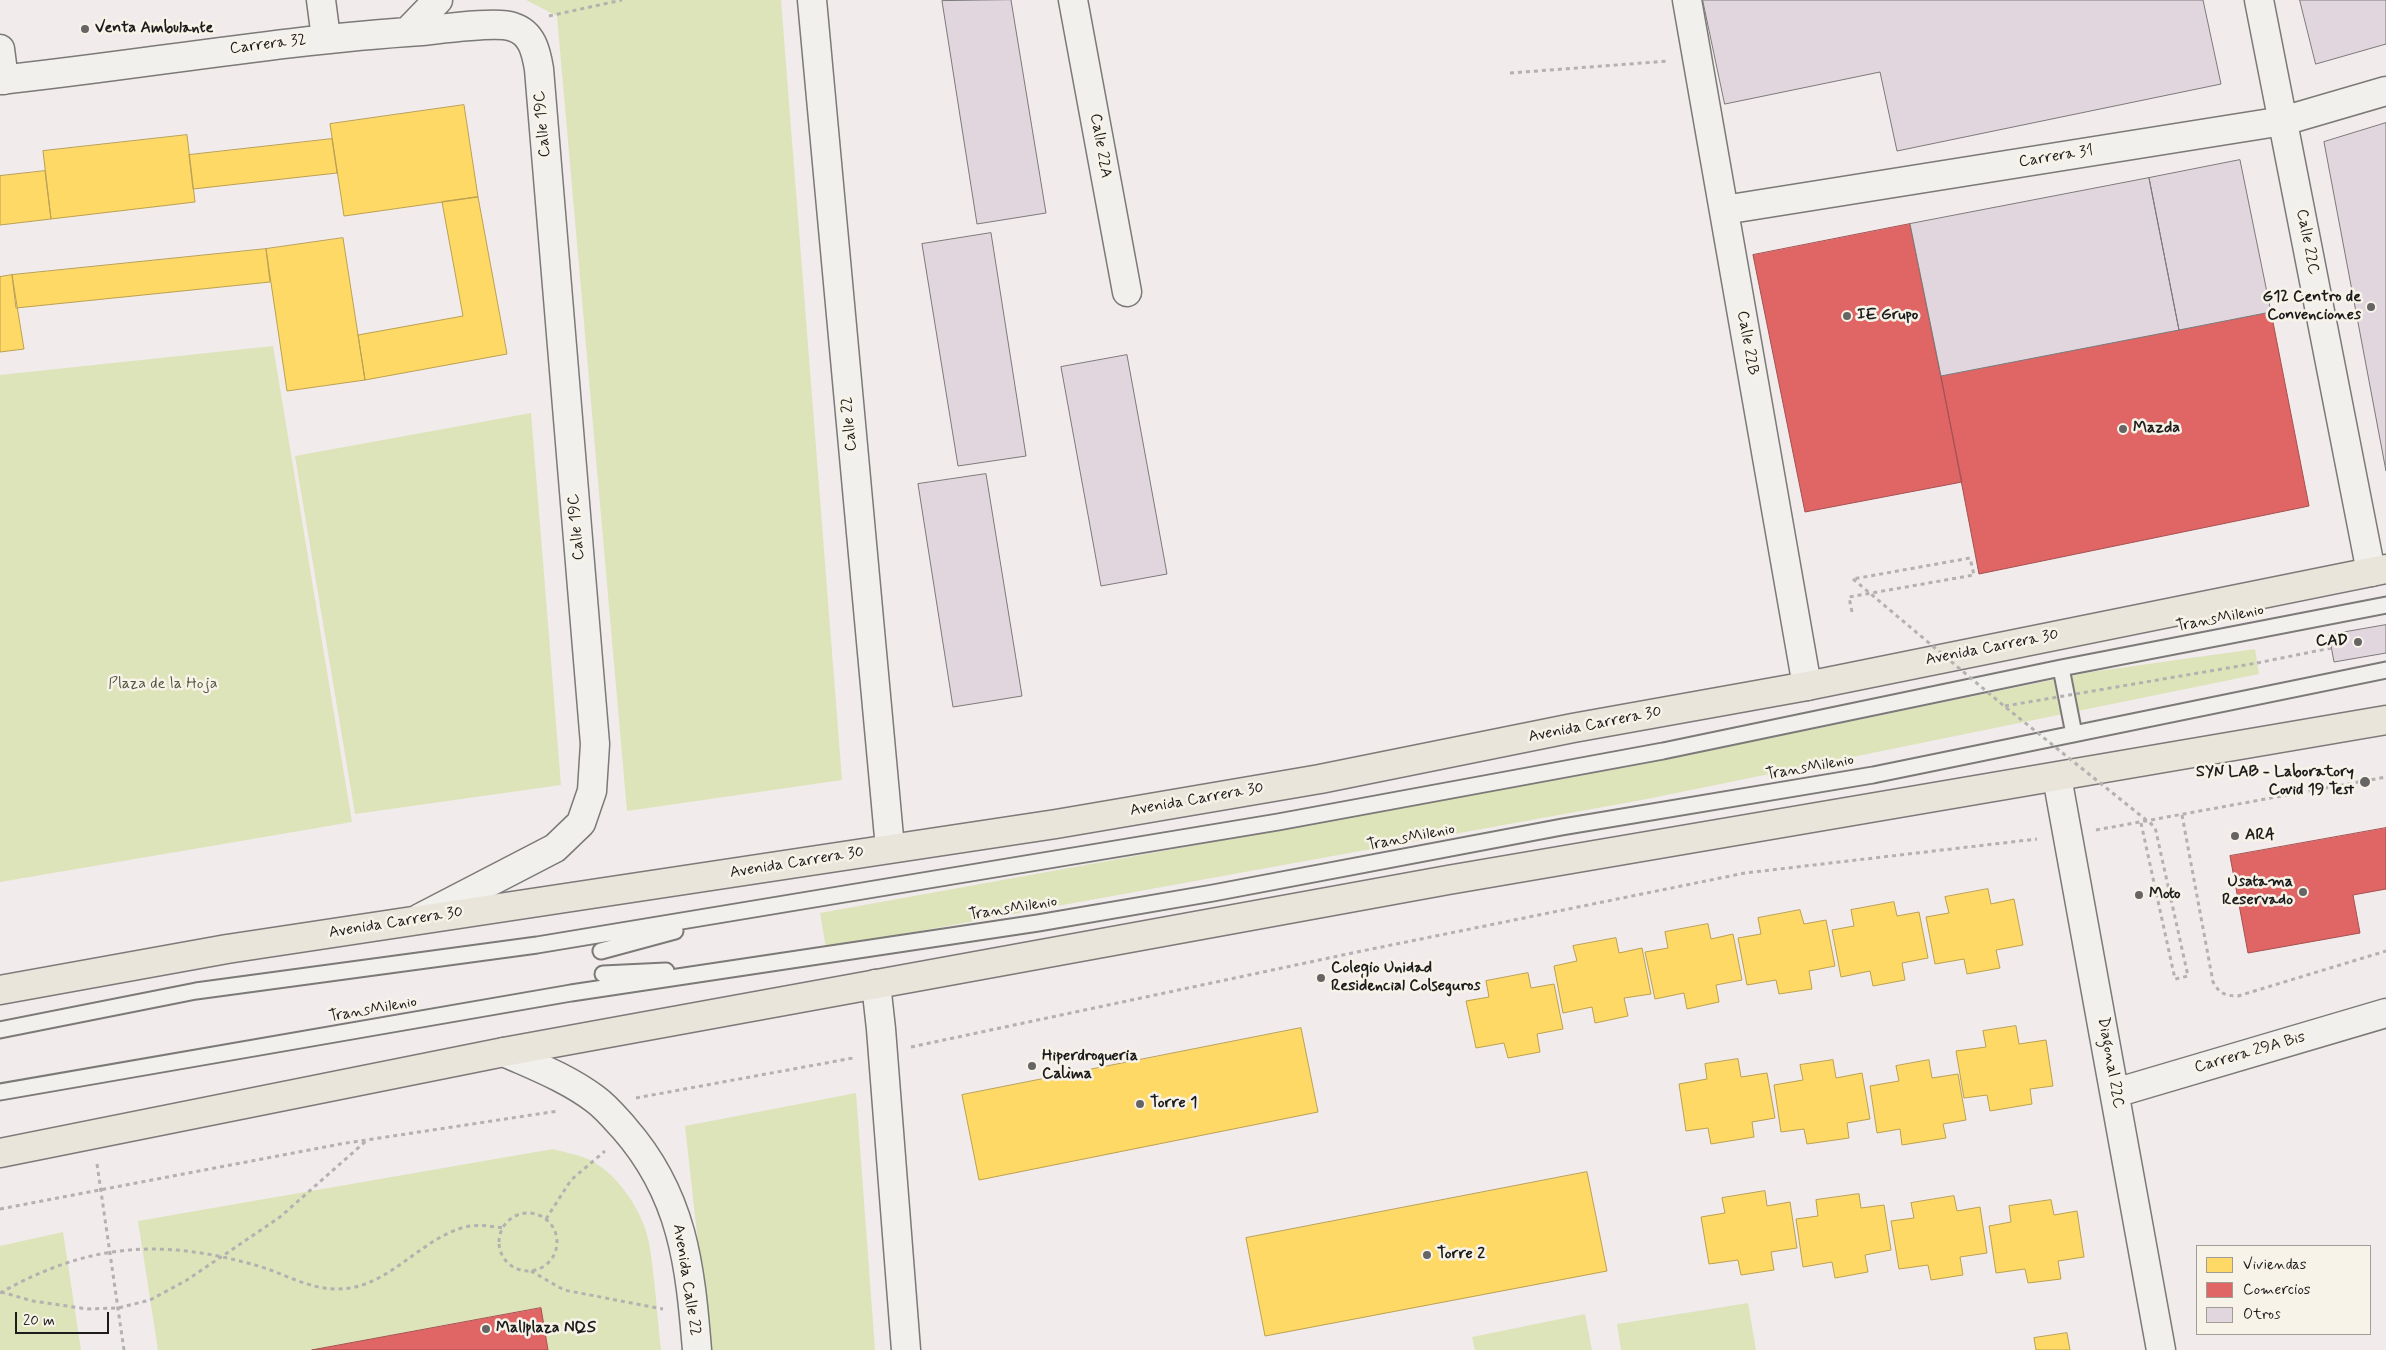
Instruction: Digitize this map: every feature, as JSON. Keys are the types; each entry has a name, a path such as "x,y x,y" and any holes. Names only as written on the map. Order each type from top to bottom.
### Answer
{"highway":[{"name":"Avenida Carrera 30","path":"0,990 227,949 1056,824 1320,779 1583,726 1807,686 2379,570"},
{"path":"7,1150 504,1052 1458,878 2386,720"},
{"path":"0,984 39,984"}],"street":[{"path":"321,0 326,38"},
{"path":"408,31 438,0"},
{"name":"Calle 22","path":"812,0 890,848"},
{"name":"Calle 22A","path":"1073,0 1127,292"},
{"name":"Calle 22B","path":"1687,0 1807,686"},
{"name":"Calle 22C","path":"2259,0 2379,570"},
{"name":"Carrera 32","path":"2,80 326,38 505,25"},
{"name":"Calle 19C","path":"418,919 555,848 581,823 592,791 595,744 539,69 531,41 523,32 505,25"},
{"path":"0,49 2,80"},
{"name":"Carrera 31","path":"1724,210 2283,121 2386,91"},
{"name":"Diagonal 22C","path":"2057,777 2161,1350"},
{"path":"876,984 906,1350"},
{"name":"Carrera 29A Bis","path":"2115,1093 2386,1012"},
{"name":"Avenida Calle 22","path":"504,1052 561,1078 601,1104 647,1155 668,1194 679,1224 694,1318 697,1350"}],"lane":[{"name":"TransMilenio","path":"0,1030 196,991 537,945 1307,817 1663,751 2060,668 2386,605"},
{"path":"2060,668 2074,734"},
{"name":"TransMilenio","path":"0,1092 562,995 1038,923 1213,893 1562,828 1873,775 2386,670"},
{"name":"TransMilenio","path":"600,951 749,910"},
{"name":"TransMilenio","path":"603,974 753,966"}],"path":[{"path":"505,25 622,0"},
{"path":"1510,72 1697,59"},
{"path":"1852,612 1849,597 1876,592 1974,575 1970,558 1853,579 2004,706 2155,827 2188,976 2175,979 2141,823"},
{"path":"2004,706 2257,663 2331,648"},
{"path":"0,1209 367,1140 601,1104 934,1044 1357,952 1745,873 2068,835 2386,777"},
{"path":"2182,815 2214,982 2218,991 2227,996 2238,996 2386,951"},
{"path":"92,1134 124,1350"},
{"path":"0,1292 33,1301 87,1309 118,1308 150,1300 187,1280 280,1217 367,1140"},
{"path":"546,1219 572,1180 596,1157 622,1141 634,1140"},
{"path":"530,1271 540,1268 555,1255 556,1235 546,1219 538,1215 522,1214 508,1221 503,1228 500,1245 502,1254 514,1267 530,1271 564,1290 647,1305 694,1318"},
{"path":"0,1292 76,1258 110,1252 161,1248 223,1257 273,1270 318,1286 338,1290 359,1286 378,1278 422,1248 452,1232 466,1227 482,1225 503,1228"}],"green space":[{"path":"526,0 781,0 842,780 627,811 557,16"},
{"name":"Plaza de la Hoja","path":"273,346 352,822 0,882 0,375"},
{"path":"531,413 561,785 355,814 295,456"},
{"path":"2255,649 2259,674 1647,799 826,948 820,913 1639,765 2091,672"},
{"path":"856,1093 875,1350 710,1350 685,1126"},
{"path":"553,1149 583,1157 606,1171 626,1192 641,1217 649,1243 661,1350 548,1350 541,1308 312,1350 158,1350 138,1221"},
{"path":"63,1232 81,1350 0,1350 0,1246"},
{"path":"1748,1303 1756,1350 1621,1350 1617,1324"},
{"path":"1585,1314 1592,1350 1475,1350 1472,1337"}],"building: Viviendas":[{"path":"464,105 478,197 344,216 330,124"},
{"path":"187,135 195,202 51,219 43,151"},
{"path":"332,139 337,173 193,189 189,155"},
{"path":"45,171 51,219 0,225 0,176"},
{"path":"478,197 507,354 365,380 358,335 463,316 442,202"},
{"path":"343,238 365,380 287,391 266,249"},
{"path":"266,249 270,282 16,308 12,275"},
{"path":"12,275 24,349 0,352 0,277"},
{"path":"1988,889 1991,904 2014,899 2023,945 1996,950 2000,968 1967,974 1964,959 1935,964 1926,917 1949,913 1945,897"},
{"path":"1894,902 1897,916 1919,912 1928,958 1902,963 1905,980 1873,986 1870,971 1841,977 1832,930 1854,926 1851,910"},
{"path":"1800,910 1804,924 1826,920 1835,966 1809,971 1812,989 1779,994 1776,980 1747,985 1738,938 1761,934 1758,918"},
{"path":"1708,924 1711,939 1733,934 1742,980 1716,985 1719,1002 1687,1009 1684,993 1655,999 1645,952 1668,948 1665,932"},
{"path":"1616,938 1619,953 1642,948 1651,994 1624,998 1628,1016 1595,1023 1592,1007 1563,1013 1554,966 1577,961 1573,946"},
{"path":"1528,973 1531,988 1554,984 1563,1029 1537,1034 1540,1052 1508,1058 1504,1043 1476,1048 1466,1001 1489,997 1486,981"},
{"path":"2016,1026 2019,1044 2046,1040 2053,1086 2030,1089 2032,1104 1990,1111 1987,1095 1964,1098 1956,1051 1986,1047 1983,1031"},
{"name":"Torre 1","path":"1301,1028 1318,1112 979,1180 962,1095"},
{"path":"1738,1059 1741,1077 1767,1073 1775,1118 1752,1122 1754,1137 1711,1144 1708,1128 1686,1131 1679,1084 1707,1079 1705,1064"},
{"path":"1833,1060 1836,1078 1862,1073 1870,1119 1847,1123 1849,1138 1807,1144 1804,1129 1781,1132 1774,1085 1803,1080 1800,1065"},
{"path":"1929,1060 1932,1078 1958,1074 1966,1120 1943,1124 1946,1138 1902,1145 1900,1129 1877,1133 1870,1086 1899,1081 1896,1066"},
{"name":"Torre 2","path":"1587,1172 1607,1271 1265,1336 1246,1238"},
{"path":"1765,1191 1767,1206 1790,1202 1797,1248 1771,1252 1774,1270 1741,1275 1738,1260 1709,1264 1701,1217 1725,1213 1722,1198"},
{"path":"1859,1194 1861,1208 1884,1205 1891,1250 1865,1255 1868,1272 1835,1278 1832,1262 1803,1267 1796,1219 1818,1216 1816,1200"},
{"path":"1954,1196 1957,1211 1980,1207 1987,1253 1960,1257 1963,1275 1931,1280 1928,1265 1899,1269 1891,1221 1914,1218 1911,1203"},
{"path":"2051,1200 2054,1215 2077,1211 2084,1257 2058,1261 2061,1279 2028,1283 2025,1269 1996,1273 1989,1226 2011,1222 2009,1206"},
{"path":"2067,1333 2070,1350 2036,1350 2034,1338"}],"building: Comercios":[{"name":"IE Grupo","path":"1910,224 1962,482 1805,512 1753,255"},
{"name":"Mazda","path":"2271,312 2309,506 1979,574 1941,376"},
{"name":"Usatama Reservado","path":"2386,828 2386,889 2353,895 2360,933 2248,953 2230,856"},
{"name":"Mallplaza NQS","path":"541,1308 548,1350 312,1350"}],"building: Otros":[{"path":"1011,0 1046,213 977,224 942,1"},
{"path":"1703,0 2203,0 2221,84 1897,151 1880,72 1725,104"},
{"path":"2300,0 2386,0 2386,44 2316,64"},
{"name":"G12 Centro de Convenciones","path":"2386,123 2386,471 2324,142"},
{"path":"2240,160 2271,312 2179,330 2149,178"},
{"path":"2149,178 2179,330 1941,376 1910,224"},
{"path":"991,233 1026,456 958,466 922,244"},
{"path":"1127,355 1167,574 1101,586 1061,367"},
{"path":"986,474 1022,696 953,707 918,484"},
{"name":"CAD","path":"2386,625 2386,653 2334,662 2329,635"}],"place":[{"name":"Venta Ambulante","path":"85,29"},
{"name":"G12 Centro de Convenciones","path":"2371,307"},
{"name":"IE Grupo","path":"1847,316"},
{"name":"Mazda","path":"2123,429"},
{"name":"CAD","path":"2358,642"},
{"name":"SYN LAB - Laboratory Covid 19 Test","path":"2365,782"},
{"name":"ARA","path":"2235,836"},
{"name":"Usatama Reservado","path":"2303,892"},
{"name":"Moto","path":"2139,895"},
{"name":"Colegio Unidad Residencial Colseguros","path":"1321,978"},
{"name":"Hiperdrogueria Calima","path":"1032,1066"},
{"name":"Torre 1","path":"1140,1104"},
{"name":"Torre 2","path":"1427,1255"},
{"name":"Mallplaza NQS","path":"486,1329"}]}
